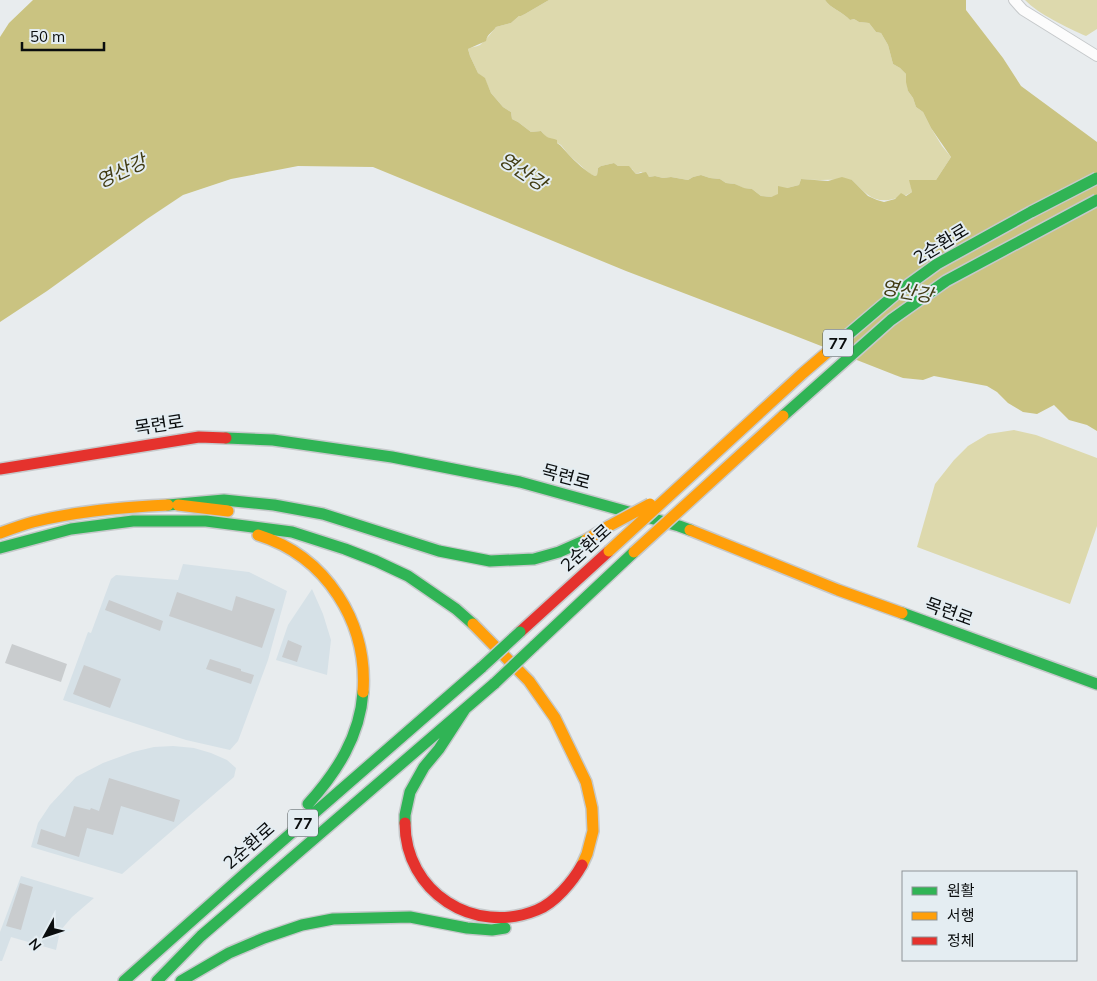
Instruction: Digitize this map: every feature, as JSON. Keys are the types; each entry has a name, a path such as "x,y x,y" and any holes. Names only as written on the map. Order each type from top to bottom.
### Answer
{"main road":[{"name":"2순환로","path":"124,981 482,667 803,374 897,293 936,264 1097,178"},
{"name":"2순환로","path":"157,981 201,936 495,683 634,552 891,320 946,281 1097,200"},
{"name":"목련로","path":"0,469 199,436 273,440 401,459 520,482 679,526 838,590 1097,684"},
{"path":"0,533 32,522 65,515 131,506 224,500 274,505 323,514 439,551 490,561 534,558 558,552 586,540 675,490"},
{"path":"178,504 236,513"},
{"path":"274,519 324,531 392,558 414,569 470,608 531,670 567,720 595,778 602,804 604,827"},
{"path":"0,548 71,529 134,522 206,521 292,532 376,560 408,576 456,609 480,630 529,681 555,718 586,782 592,808 593,831 587,854 571,883 549,903 538,910 518,916 493,918 469,913 451,906 426,884 419,875 410,854 406,835 405,815 410,792 424,767 439,749 465,709"},
{"path":"206,521 270,538 298,554 309,563 333,587 341,600 356,629 361,654 364,683 363,699 359,721 349,748 326,785 250,869"},
{"path":"181,981 229,953 302,925 333,919 410,917 467,928 492,930 530,924 564,905"}],"street":[{"path":"1014,0 1023,10 1097,56"}],"shaded area":[{"path":"549,0 825,0 850,20 854,19 859,22 869,23 876,32 881,33 888,45 893,64 906,74 908,91 916,107 923,112 942,146 951,157 936,180 910,181 912,192 889,200 872,197 852,180 801,179 799,185 787,188 778,195 771,197 761,196 752,189 726,183 720,179 701,175 688,180 671,177 649,177 641,172 636,174 632,169 618,166 614,163 598,168 597,175 595,176 590,174 569,155 561,145 545,136 541,131 531,132 512,119 511,112 503,107 491,93 485,79 478,73 468,49 480,45 496,27 511,23 519,16"},
{"path":"1025,0 1097,0 1097,29 1086,36 1045,15"},
{"path":"1014,430 1036,435 1097,458 1097,526 1070,604 917,547 935,484 954,460 968,446 988,434"},
{"path":"183,564 249,572 287,591 268,660 238,741 230,750 186,740 63,700 88,632 91,633 111,579 116,575 178,580"},
{"path":"312,589 323,614 331,640 327,675 276,660 288,625"},
{"path":"154,747 194,748 227,760 236,768 234,777 122,874 31,847 38,823 50,805 76,777 103,763 133,752"},
{"path":"21,876 94,898 72,917 60,931 56,950 11,937 2,961 0,961 0,932"}],"water":[{"name":"영산강","path":"33,0 549,0 519,16 511,23 496,27 486,41 468,49 478,73 485,78 491,93 503,107 511,112 512,119 531,132 541,131 547,137 557,140 557,143 581,167 595,176 597,175 598,168 614,163 618,166 629,166 636,174 646,172 649,177 671,177 688,180 701,175 720,179 726,183 752,189 761,196 771,197 778,194 778,186 787,188 799,185 801,179 828,181 842,177 852,180 868,196 884,202 895,199 901,193 906,196 912,192 909,180 936,180 951,157 931,128 923,112 916,107 908,91 906,74 893,64 888,45 881,33 876,32 869,23 859,22 854,19 850,20 825,0 966,0 966,10 1003,58 1021,86 1097,142 1097,431 1087,425 1069,420 1054,405 1037,414 1023,412 987,386 934,376 923,380 903,378 626,271 373,167 298,166 231,179 183,195 0,322 0,37 9,23"}],"building":[{"path":"177,592 232,611 236,596 275,609 262,648 169,616"},
{"path":"109,600 163,621 160,631 105,610"},
{"path":"288,640 302,646 297,662 282,657"},
{"path":"12,644 67,664 61,682 5,663"},
{"path":"210,659 254,675 251,684 206,669"},
{"path":"84,665 121,679 110,708 73,694"},
{"path":"109,778 180,800 174,822 121,806 113,835 87,828 79,857 37,844 41,829 65,837 74,806 99,811"},
{"path":"20,883 33,887 21,930 6,926"}],"traffic: fast":[{"path":"831,349 897,293 937,264 1097,178"},
{"path":"783,416 891,320 946,281 1097,200"},
{"path":"226,438 273,440 392,457 520,482 690,530"},
{"path":"168,505 224,500 274,505 323,514 439,551 490,561 534,559 559,552 586,540"},
{"path":"0,548 71,529 133,521 206,521 292,532 345,549 408,576 456,609 473,624"},
{"path":"534,646 634,552"},
{"path":"902,613 1097,684"},
{"path":"482,667 520,632"},
{"path":"495,683 534,646"},
{"path":"124,981 482,667"},
{"path":"157,981 201,936 495,683"},
{"path":"308,804 337,766 352,738 361,708 363,692"},
{"path":"405,823 410,792 424,767 439,749 465,709"},
{"path":"181,981 229,953 264,938 302,925 333,919 410,917 467,928 492,930 505,928"}],"traffic: slow":[{"path":"609,551 831,349"},
{"path":"634,552 783,416"},
{"path":"586,540 650,504"},
{"path":"0,533 33,522 83,512 168,505"},
{"path":"178,505 228,511"},
{"path":"690,530 838,590 902,613"},
{"path":"258,535 282,545 304,559 322,575 338,595 350,617 358,641 363,666 363,692"},
{"path":"473,624 529,681 555,718 586,782 592,808 593,831 582,865"}],"traffic: jam":[{"path":"0,469 199,437 226,438"},
{"path":"520,632 609,551"},
{"path":"405,823 408,848 417,869 430,888 447,902 468,912 490,917 513,917 537,910 544,907 563,891 582,865"}]}
